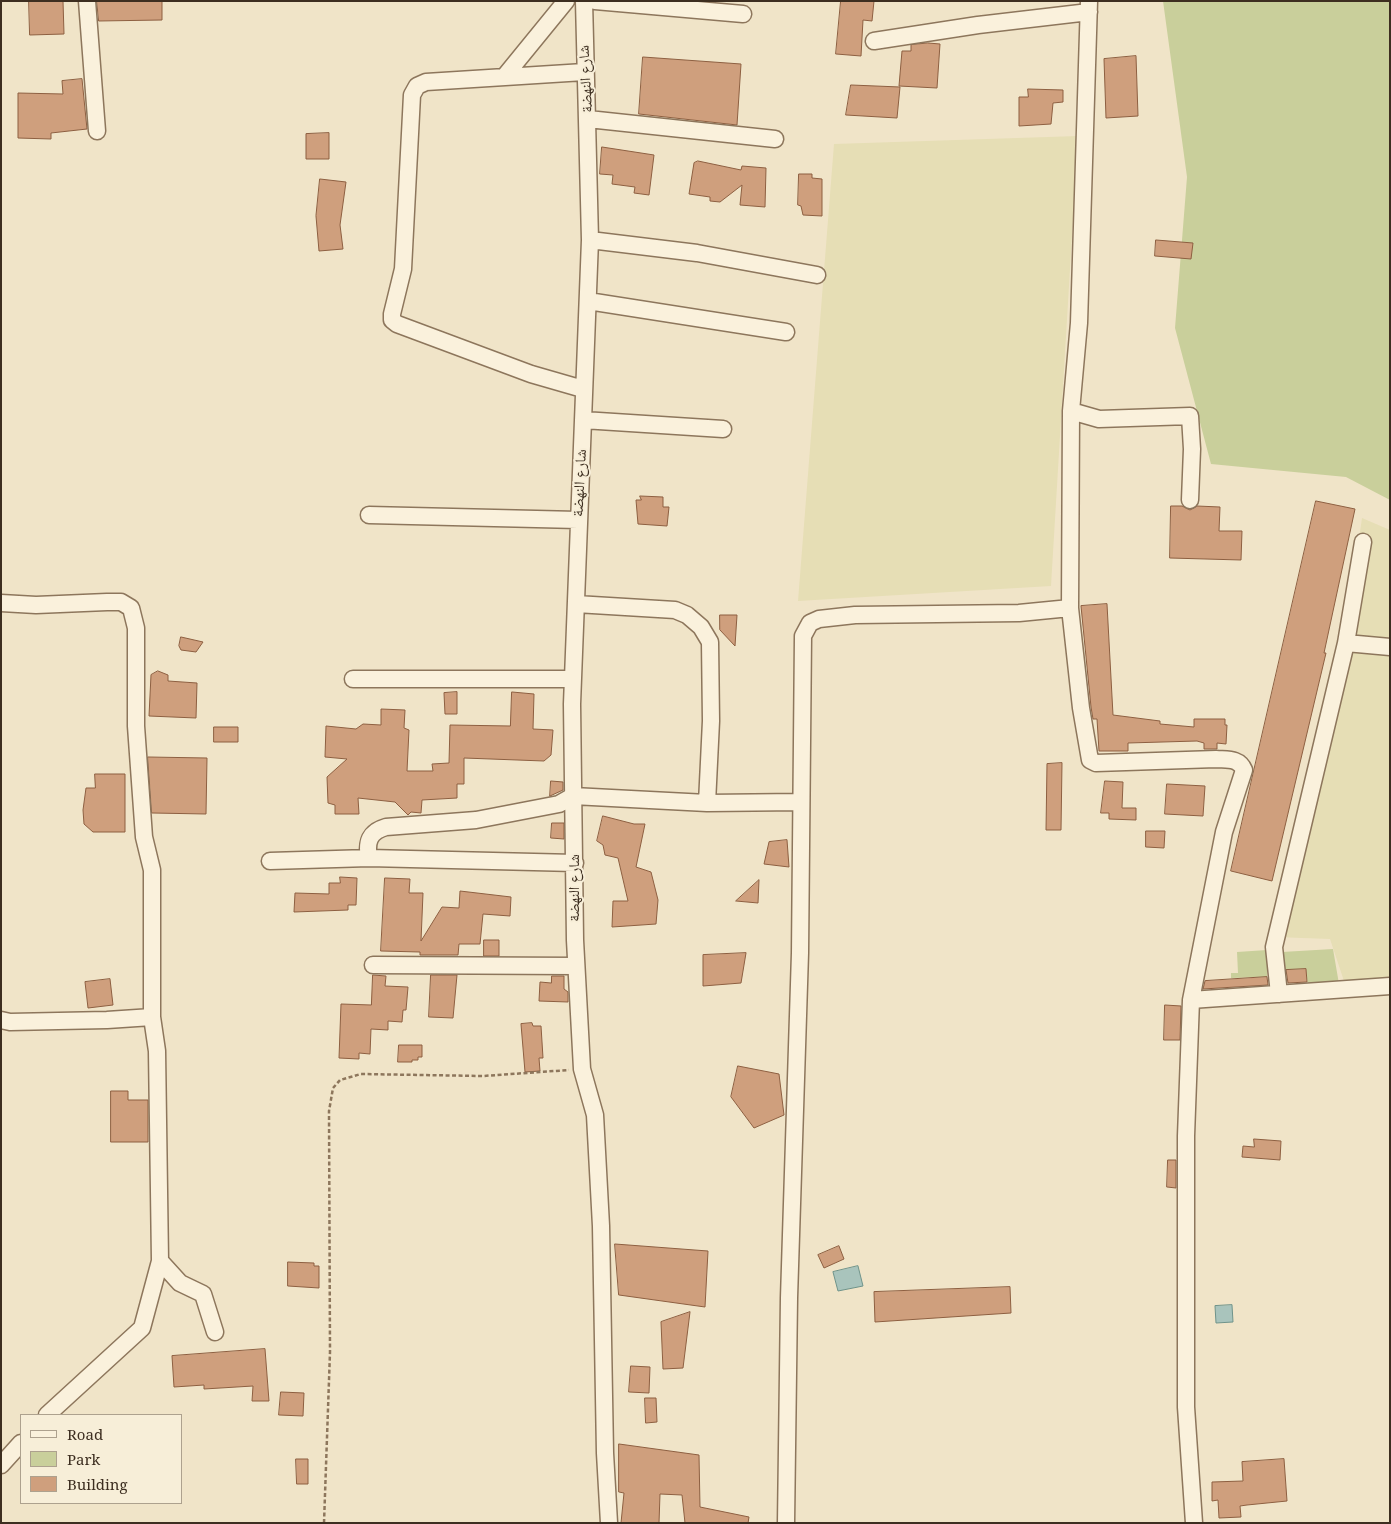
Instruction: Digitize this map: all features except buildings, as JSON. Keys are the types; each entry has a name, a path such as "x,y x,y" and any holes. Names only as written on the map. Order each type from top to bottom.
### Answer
{"street":[{"path":"87,1 97,132"},
{"path":"504,77 566,1"},
{"name":"شارع النهضة","path":"584,1 584,72 588,118 590,240 573,679 573,796 576,966 582,1069 594,1116 601,1226 605,1454 609,1523"},
{"path":"595,1 743,14"},
{"path":"874,41 1089,7 1078,323 1071,411 1070,608 1081,708 1090,760 1096,763 1236,760 1244,770 1224,832 1191,1000 1186,1136 1186,1408 1194,1523"},
{"path":"583,389 531,374 397,324 392,320 404,269 412,95 417,86 426,82 584,72"},
{"path":"588,118 775,139"},
{"path":"590,240 698,253 817,275"},
{"path":"588,301 786,332"},
{"path":"1071,411 1100,420 1190,416 1192,449 1190,500"},
{"path":"583,420 723,429"},
{"path":"369,515 578,520"},
{"path":"1279,994 1274,947 1346,643 1363,542"},
{"path":"1,603 121,602 131,608 136,628 136,726 144,837 152,870 152,1017 157,1051 160,1261 142,1328 48,1414"},
{"path":"576,604 675,610 687,615 701,627 710,642 711,721 707,803"},
{"path":"786,1523 789,1298 800,953 802,647 806,629 810,624 819,619 855,615 1019,613 1070,608"},
{"path":"1346,643 1390,647"},
{"path":"353,679 573,679"},
{"path":"369,858 367,848 369,838 376,830 386,826 476,820 559,804 573,796 707,803 800,802"},
{"path":"270,861 369,858 575,863"},
{"path":"373,965 576,966"},
{"path":"1191,1000 1390,986"},
{"path":"1,1020 10,1022 152,1017"},
{"path":"160,1261 180,1283 204,1294 215,1332"},
{"path":"1,1465 20,1444"}],"path":[{"path":"324,1523 330,1343 329,1111 333,1088 340,1080 361,1074 483,1076 582,1069"}],"shaded area":[{"path":"1078,136 1051,586 798,601 834,144"},
{"path":"1362,518 1390,530 1390,977 1387,979 1344,981 1330,939 1275,937 1344,643"}],"green space":[{"path":"1163,1 1390,1 1390,500 1346,477 1211,464 1175,328 1187,177"},
{"path":"1333,949 1339,984 1308,988 1306,969 1281,970 1282,952"},
{"path":"1267,950 1267,977 1231,978 1231,973 1238,973 1237,952"}],"water":[{"path":"858,1266 863,1286 838,1291 833,1272"},
{"path":"1232,1305 1233,1322 1216,1323 1215,1306"}]}
